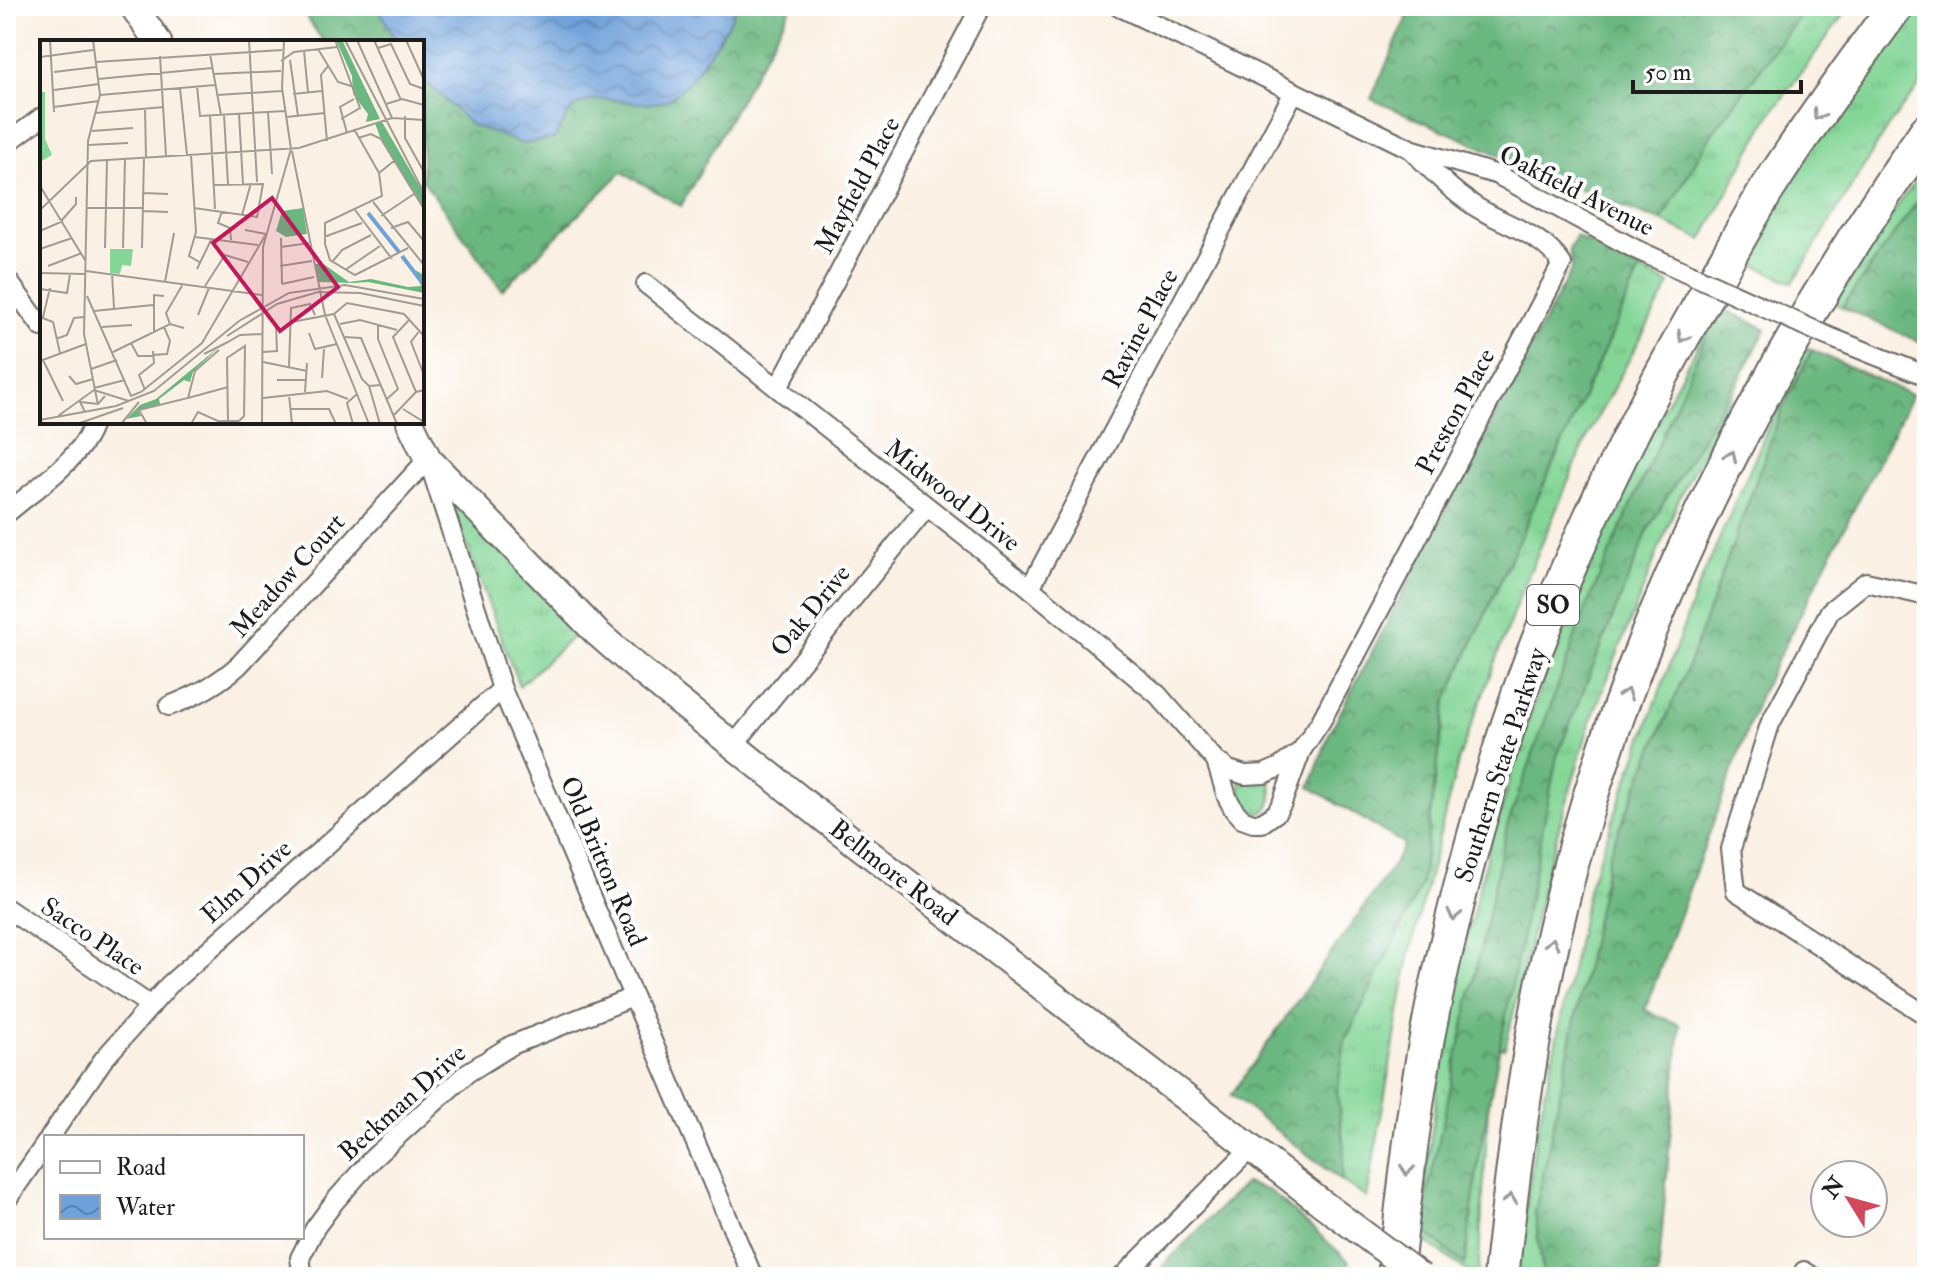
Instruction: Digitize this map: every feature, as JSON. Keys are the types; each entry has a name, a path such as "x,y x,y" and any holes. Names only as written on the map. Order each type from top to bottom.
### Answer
{"highway":[{"name":"Southern State Parkway","path":"1395,1277 1415,1103 1440,977 1498,756 1547,618 1590,517 1643,407 1704,298 1767,190 1896,6"},
{"path":"1501,1277 1518,1121 1554,931 1600,768 1632,677 1682,559 1734,450 1789,347 1852,241 1927,131"}],"main road":[{"path":"133,6 152,40"},
{"name":"Bellmore Road","path":"411,424 428,459 596,632 734,745 1250,1149 1421,1277"}],"street":[{"name":"Mayfield Place","path":"778,388 981,6"},
{"name":"Oakfield Avenue","path":"1118,6 1411,149 1498,175 1635,249 1827,336 1927,376"},
{"name":"Ravine Place","path":"1030,588 1294,92"},
{"path":"6,144 40,118"},
{"name":"Preston Place","path":"1301,751 1321,721 1562,264 1552,249 1457,194 1411,149"},
{"path":"6,278 40,324"},
{"name":"Midwood Drive","path":"646,284 1030,588 1158,695 1216,761 1229,770 1245,775 1264,774 1280,767 1301,751"},
{"path":"6,514 79,451 93,424"},
{"name":"Old Britton Road","path":"428,459 502,689 753,1277"},
{"name":"Meadow Court","path":"169,706 198,695 239,665 428,459"},
{"name":"Oak Drive","path":"734,745 926,508"},
{"path":"1927,596 1866,582 1830,611 1770,724 1731,849 1736,891 1927,1016"},
{"name":"Elm Drive","path":"51,1135 103,1060 169,985 502,689"},
{"name":"Midwood Drive","path":"1216,761 1234,810 1242,819 1262,823 1276,813 1282,803 1301,751"},
{"name":"Sacco Place","path":"6,908 151,1006"},
{"name":"Beckman Drive","path":"303,1277 300,1258 315,1228 335,1201 372,1159 467,1073 512,1045 633,997"},
{"path":"6,1201 44,1146"},
{"path":"1122,1277 1250,1149"}],"green space":[{"path":"298,6 792,6 681,206 622,172 502,290 424,182 424,40 323,40"},
{"path":"1412,6 1807,6 1712,134 1661,221 1596,197 1371,99"},
{"path":"1807,6 1850,6 1768,118 1702,240 1661,221 1712,134"},
{"path":"1910,6 1927,6 1927,76 1889,125 1793,283 1742,259 1770,206"},
{"path":"1927,163 1927,188 1842,307 1832,302"},
{"path":"1927,188 1927,345 1842,307"},
{"path":"1576,236 1640,270 1446,702 1421,885 1345,1041 1337,1092 1344,1149 1342,1181 1231,1095 1394,864 1404,844 1310,787 1330,732 1572,268 1569,250"},
{"path":"1640,270 1670,284 1588,435 1520,595 1459,758 1409,956 1367,1198 1342,1181 1344,1149 1337,1092 1345,1041 1421,885 1446,702"},
{"path":"1719,307 1766,329 1680,496 1590,723 1548,865 1505,1048 1492,1046 1478,1277 1475,1277 1418,1236 1446,1024 1491,839 1532,710 1618,490"},
{"path":"1719,307 1766,329 1649,528 1557,756 1480,1149 1465,1265 1420,1228 1507,826 1586,607"},
{"path":"1804,346 1812,350 1783,407 1693,654 1610,851 1535,1213 1543,1277 1517,1277 1535,1141 1589,886 1696,592"},
{"path":"1812,350 1912,395 1761,692 1645,1010 1680,1025 1658,1277 1543,1277 1535,1213 1610,851 1693,654 1783,407"},
{"path":"446,489 579,631 519,686"},
{"path":"1270,780 1272,795 1268,807 1261,814 1246,811 1240,781"},
{"path":"1245,1183 1270,1191 1349,1261 1343,1277 1152,1277"}],"water":[{"path":"378,6 737,6 696,72 675,95 655,103 593,100 571,111 555,138 523,144 471,125 424,80 424,40 395,40"}]}
